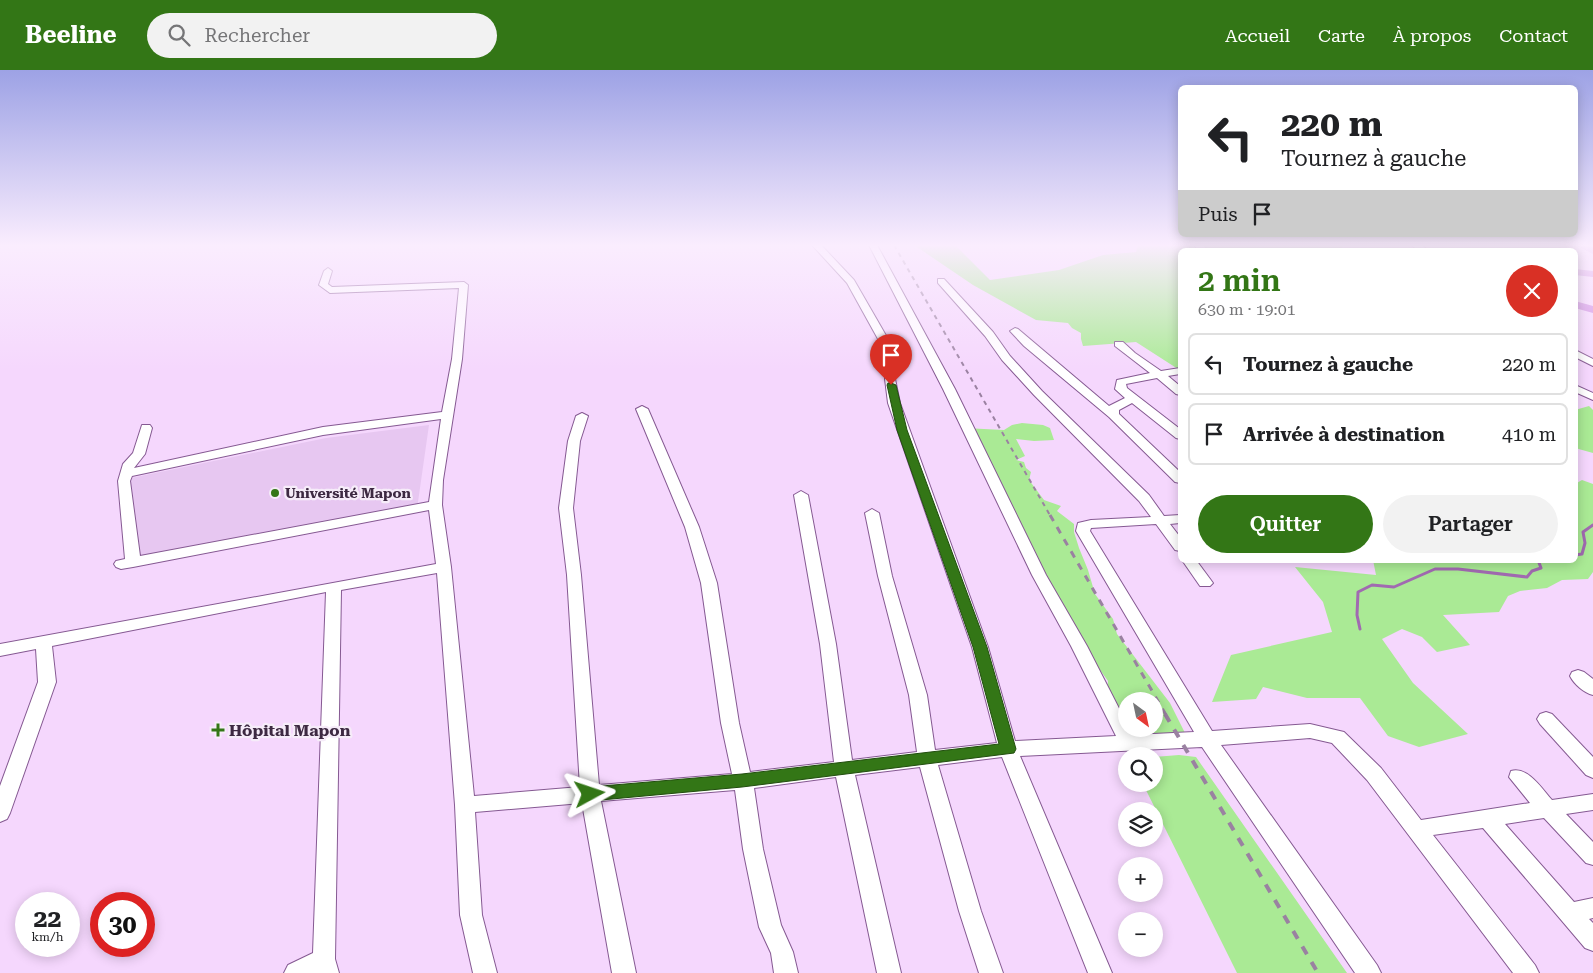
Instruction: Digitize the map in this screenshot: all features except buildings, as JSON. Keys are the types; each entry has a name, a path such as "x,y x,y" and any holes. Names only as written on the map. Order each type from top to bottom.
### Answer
{"street":[{"path":"327,287 330,290 407,287"},
{"path":"464,287 456,359 436,480 435,505 444,567 465,805 471,915 486,973"},
{"path":"854,287 891,358 890,379 894,404 980,647 1008,749 1100,973"},
{"path":"895,287 948,389 1039,575 1079,646 1128,743"},
{"path":"946,287 986,330 1006,358 1038,393 1144,498 1171,520 1178,541"},
{"path":"1015,331 1113,415 1178,477"},
{"path":"1119,344 1131,356 1159,374 1178,390"},
{"path":"1578,355 1593,363"},
{"path":"1178,371 1121,382 1121,389 1132,399 1178,434"},
{"path":"1578,390 1593,397"},
{"path":"1113,415 1114,408 1132,399"},
{"path":"642,409 692,527 709,583 730,723 742,781 752,849 771,930 782,952 786,973"},
{"path":"125,474 323,431 447,415"},
{"path":"582,416 574,441 566,508 574,575 590,794 624,973"},
{"path":"146,428 139,454 129,464 124,481 127,563 435,505"},
{"path":"801,495 828,644 844,769 889,973"},
{"path":"872,513 883,569 918,695 927,759 970,911 991,973"},
{"path":"1171,520 1090,524 1083,526 1083,531 1208,739 1369,973"},
{"path":"1191,563 1205,583"},
{"path":"0,650 334,586 444,567"},
{"path":"296,973 326,966 334,586"},
{"path":"0,813 47,682 44,641"},
{"path":"1578,676 1593,689"},
{"path":"1546,719 1593,770"},
{"path":"465,805 742,781 1008,749 1208,739 1310,730 1338,737 1374,774 1527,973"},
{"path":"1518,777 1593,856"},
{"path":"1417,829 1593,802"},
{"path":"1487,818 1593,940"},
{"path":"1570,913 1593,908"}],"shaded area":[{"name":"Université Mapon","path":"429,425 417,509 128,563 131,478 326,438"}],"green space":[{"path":"977,287 1178,287 1178,369 1136,342 1083,346 1081,333 1072,328 1068,323 1036,320"},
{"path":"1589,406 1593,410 1593,453 1578,449 1578,409"},
{"path":"1022,423 1043,425 1050,428 1054,440 1034,441 1016,439 1025,456 1016,460 1024,462 1026,468 1031,472 1029,480 1044,500 1061,506 1057,511 1074,524 1074,532 1095,594 1113,619 1117,634 1162,692 1118,692 1118,716 1107,690 1108,681 1082,645 964,428 1004,430 1012,425"},
{"path":"1582,480 1593,484 1593,572 1588,579 1562,580 1547,588 1520,591 1508,596 1499,612 1443,615 1470,645 1437,652 1422,637 1402,629 1382,639 1413,683 1468,734 1419,747 1388,736 1360,698 1307,698 1263,687 1256,699 1212,702 1231,655 1332,632 1323,602 1295,567 1376,575 1374,563 1578,563 1578,482"},
{"path":"1163,694 1170,703 1190,743 1129,743 1127,738 1163,737"},
{"path":"1179,755 1196,757 1347,973 1237,973 1163,824 1163,802 1152,802 1147,792 1163,792 1163,756"}],"waterway":[{"path":"1578,305 1593,310"},
{"path":"1578,555 1582,554 1585,543 1583,532 1593,525"},
{"path":"1360,629 1357,615 1358,592 1372,585 1394,587 1435,569 1458,569 1527,577 1532,571 1541,568 1539,563"}],"railway":[{"path":"918,287 1051,517"},
{"path":"1050,515 1166,715"},
{"path":"1165,714 1318,973"}],"place":[{"name":"Université Mapon","path":"275,493"},
{"name":"Hôpital Mapon","path":"218,730"}],"route":[{"path":"590,794 742,781 1008,749 980,647 902,430 894,404 891,385"}]}
